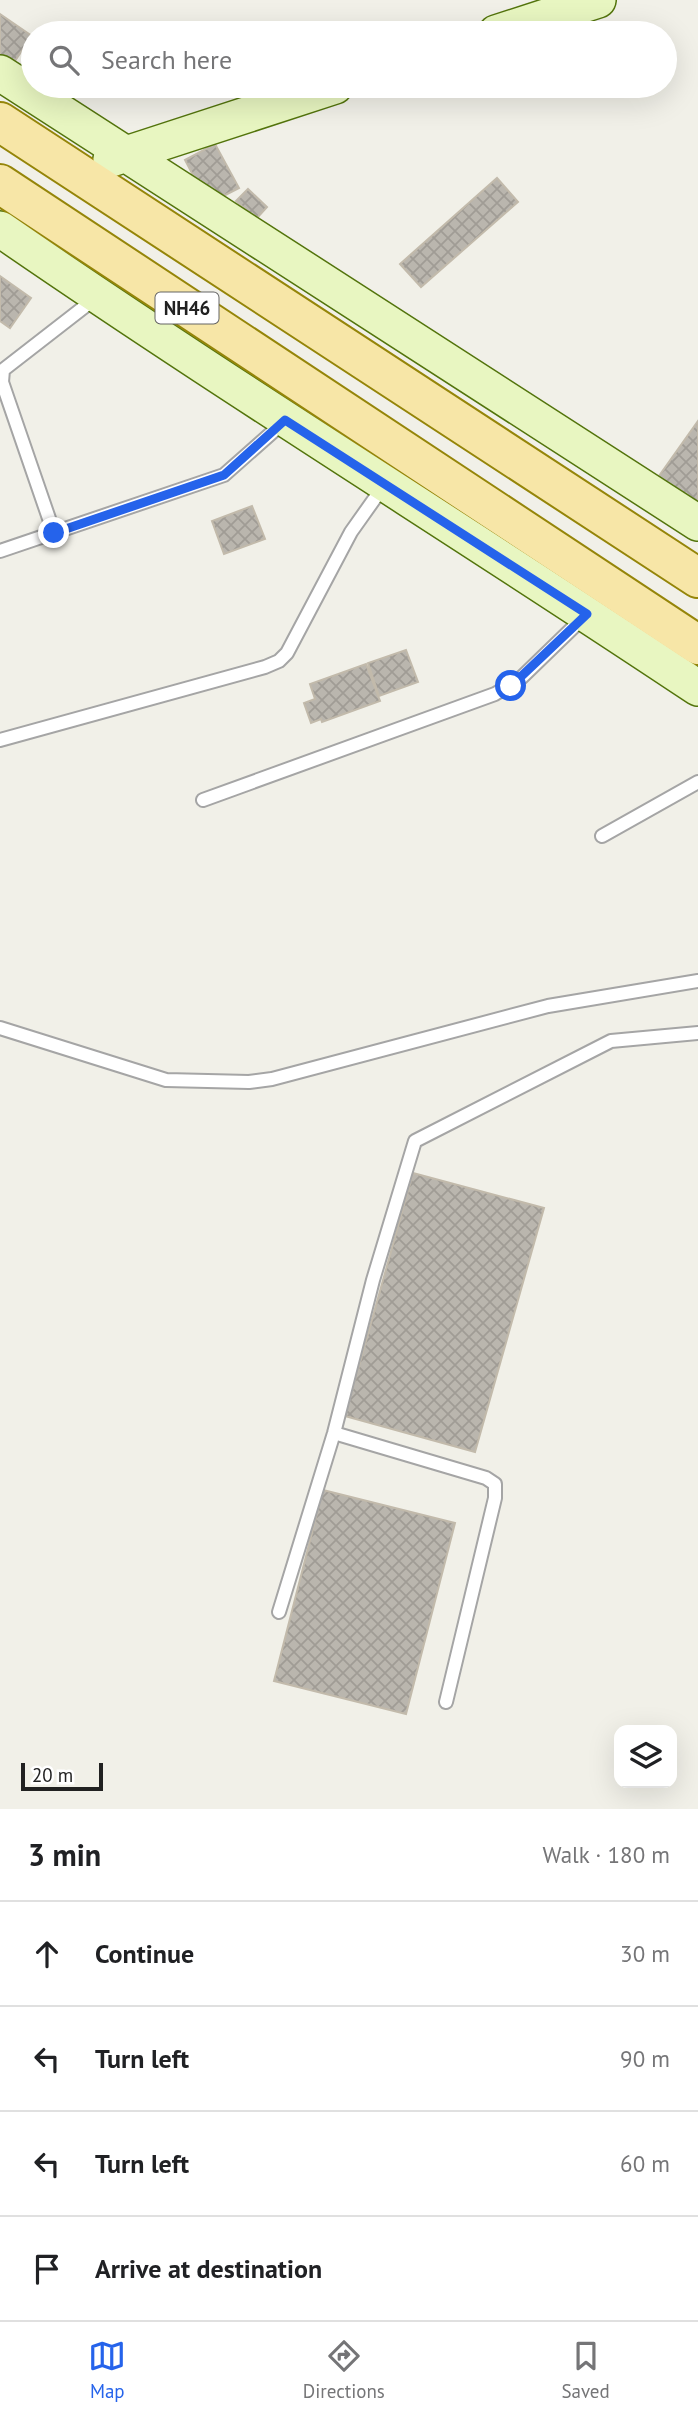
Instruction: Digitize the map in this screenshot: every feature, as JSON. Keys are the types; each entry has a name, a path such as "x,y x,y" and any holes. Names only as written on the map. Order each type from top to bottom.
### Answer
{"main road":[{"path":"0,122 698,578"},
{"name":"NH46","path":"0,184 698,645"}],"street":[{"path":"533,21 598,0"},
{"path":"0,73 21,86"},
{"path":"40,98 698,523"},
{"path":"75,171 298,98"},
{"path":"0,229 285,420 698,688"}],"lane":[{"path":"54,533 2,382 4,370 97,296"},
{"path":"0,551 224,475 285,420"},
{"path":"0,740 279,661 288,653 351,532 385,484"},
{"path":"203,800 495,694 521,678 587,614"},
{"path":"603,836 698,782"},
{"path":"0,1028 166,1080 249,1082 272,1079 548,1006 698,981"},
{"path":"279,1612 334,1433 373,1280 415,1141 611,1041 698,1033"},
{"path":"334,1433 486,1478 495,1483 495,1498 446,1702"}],"building":[{"path":"0,14 21,28 21,52 10,68 0,61"},
{"path":"215,144 239,188 208,204 185,160"},
{"path":"497,178 518,202 421,287 400,264"},
{"path":"248,189 267,207 256,219 236,201"},
{"path":"0,276 31,298 10,328 0,321"},
{"path":"698,421 698,514 654,483"},
{"path":"252,506 265,539 224,554 212,521"},
{"path":"406,650 418,682 379,696 368,663"},
{"path":"366,664 380,701 322,722 321,719 311,723 304,703 315,699 310,684"},
{"path":"413,1173 544,1208 475,1452 345,1416"},
{"path":"323,1490 455,1523 406,1714 274,1681"}],"route":[{"path":"54,533 224,475 285,420 587,614 511,686"}]}
